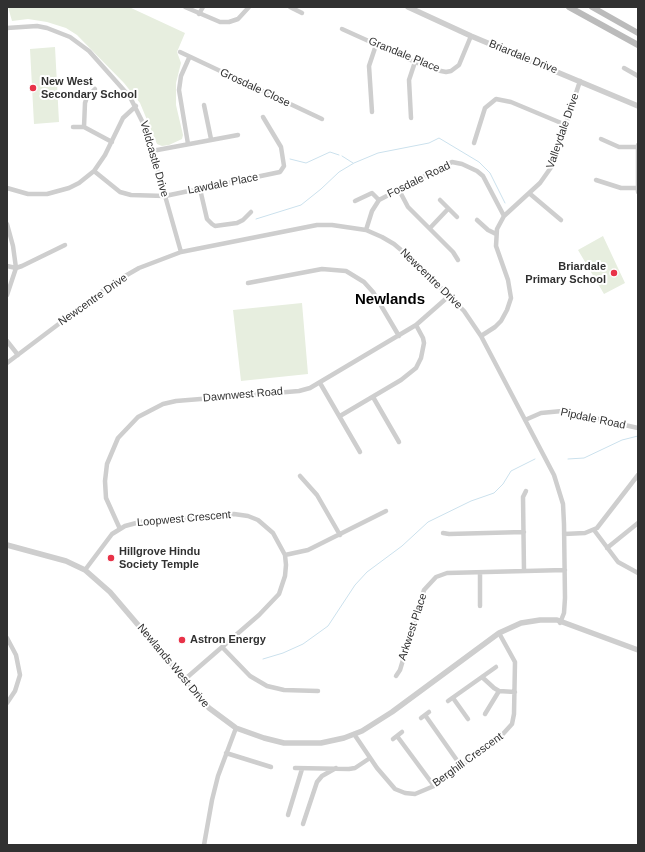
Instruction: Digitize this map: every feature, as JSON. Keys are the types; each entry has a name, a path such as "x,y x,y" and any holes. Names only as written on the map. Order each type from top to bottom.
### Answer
{"main road":[{"path":"568,7 638,45"},
{"path":"592,7 638,33"}],"street":[{"path":"185,7 220,22 229,22 241,17 249,7"},
{"path":"200,14 203,7"},
{"path":"290,7 302,12"},
{"name":"Briardale Drive","path":"408,7 471,36 638,106"},
{"name":"Veldcastle Drive","path":"7,28 37,26 48,28 70,37 89,51 114,78 136,106 146,129 181,252"},
{"name":"Grandale Place","path":"342,29 415,62 436,70 451,71 461,61 471,36"},
{"path":"372,112 369,66 376,45"},
{"name":"Grosdale Close","path":"180,52 189,58 322,119"},
{"path":"188,144 179,90 181,76 189,58"},
{"path":"411,118 410,80 415,62"},
{"path":"624,68 638,76"},
{"name":"Valleydale Drive","path":"496,234 504,216 544,179 552,166 580,81"},
{"path":"84,127 85,103 87,97 95,89"},
{"path":"474,143 486,108 491,102 496,100 511,102 566,125"},
{"path":"204,105 211,139"},
{"path":"7,188 28,194 47,194 69,188 94,171 112,142 123,118 136,106"},
{"name":"Lawdale Place","path":"94,171 120,192 127,195 165,196 280,172 284,166 281,147 263,117"},
{"path":"73,128 84,127 112,142"},
{"path":"152,151 238,135"},
{"path":"596,180 621,188 638,190 638,146 619,147 601,139"},
{"name":"Fosdale Road","path":"366,230 372,211 379,200 452,162 462,164 477,171 483,176 504,216"},
{"path":"200,189 206,219 215,226 237,223 243,220 251,212"},
{"path":"399,190 408,207 430,228 458,260"},
{"name":"Fosdale Road","path":"355,201 370,193 379,200"},
{"path":"529,193 561,220"},
{"path":"440,200 457,217"},
{"path":"430,228 448,209"},
{"path":"477,220 488,230 496,234 496,246 508,280 510,298 507,310 501,321 496,327 481,336"},
{"path":"7,224 13,246 16,268 7,295"},
{"name":"Newcentre Drive","path":"7,363 113,283 138,269 181,252 317,225 332,225 366,230 394,244 414,261 464,311 481,336 556,481 563,504 564,534 564,609 560,623"},
{"path":"7,266 16,268 65,245"},
{"path":"248,283 322,269 346,271 364,282 373,292 400,336"},
{"name":"Dawnwest Road","path":"120,529 106,498 105,481 107,464 118,438 138,417 163,404 176,401 299,391 320,383 400,336 416,325 448,296"},
{"path":"340,416 409,375 419,364 424,343 416,325"},
{"path":"7,341 18,355"},
{"path":"320,383 360,452"},
{"path":"373,397 399,442"},
{"name":"Pipdale Road","path":"525,420 540,413 562,411 638,428"},
{"path":"564,534 585,534 594,530 601,524 638,475"},
{"path":"300,476 317,495 340,535"},
{"path":"524,571 523,497 526,491"},
{"path":"285,555 308,550 386,511"},
{"name":"Loopwest Crescent","path":"85,570 104,543 120,529 132,524 147,521 234,514 248,516 258,520 273,533 285,555 285,576 279,594 270,606 184,680"},
{"path":"608,548 638,524"},
{"path":"594,530 622,566 638,573"},
{"path":"444,532 449,534 524,532"},
{"name":"Newlands West Drive","path":"7,544 66,561 85,570 110,592 209,708 236,728 264,738 296,744 321,743 354,734 377,722 500,634 523,626 560,623 638,650"},
{"name":"Arkwest Place","path":"396,676 400,670 424,590 436,578 447,573 565,570"},
{"path":"480,573 480,606"},
{"name":"Berghill Crescent","path":"354,734 392,787 401,792 415,794 434,786 510,728 514,714 515,662 500,634"},
{"path":"7,638 16,655 20,674 15,691 7,703"},
{"path":"222,647 250,676 267,686 284,690 318,691"},
{"path":"448,701 496,667"},
{"path":"482,677 499,691 515,692"},
{"path":"485,714 499,691"},
{"path":"453,698 468,719"},
{"path":"425,715 461,766"},
{"path":"204,845 212,800 226,753 236,728"},
{"path":"402,732 395,737 434,786"},
{"path":"226,753 271,767"},
{"path":"295,768 356,768 370,758"},
{"path":"303,824 317,782 322,776 336,768"},
{"path":"288,815 302,769"}],"green space":[{"path":"8,7 129,7 185,33 177,52 181,63 176,83 176,105 183,135 182,139 169,145 162,146 157,144 140,103 124,83 77,35 66,28 47,22 28,19 12,21"},
{"path":"55,47 59,122 34,124 30,49"},
{"path":"603,236 625,283 604,294 578,250"},
{"path":"302,303 308,374 241,381 233,310"}],"waterway":[{"path":"256,219 301,205 339,172 354,163 378,153 429,143 439,138 479,162 490,173 505,203"},
{"path":"290,159 306,163 330,152 339,155"},
{"path":"342,156 353,163"},
{"path":"568,459 584,458 622,440 638,436"},
{"path":"263,659 283,653 303,644 328,626 355,585 367,572 402,546 428,522 471,501 494,493 503,484 511,471 535,459"}],"place":[{"name":"New West Secondary School","path":"33,88"},
{"name":"Briardale Primary School","path":"614,273"},
{"name":"Hillgrove Hindu Society Temple","path":"111,558"},
{"name":"Astron Energy","path":"182,640"}],"district":[{"name":"Newlands","path":"390,300"}]}
